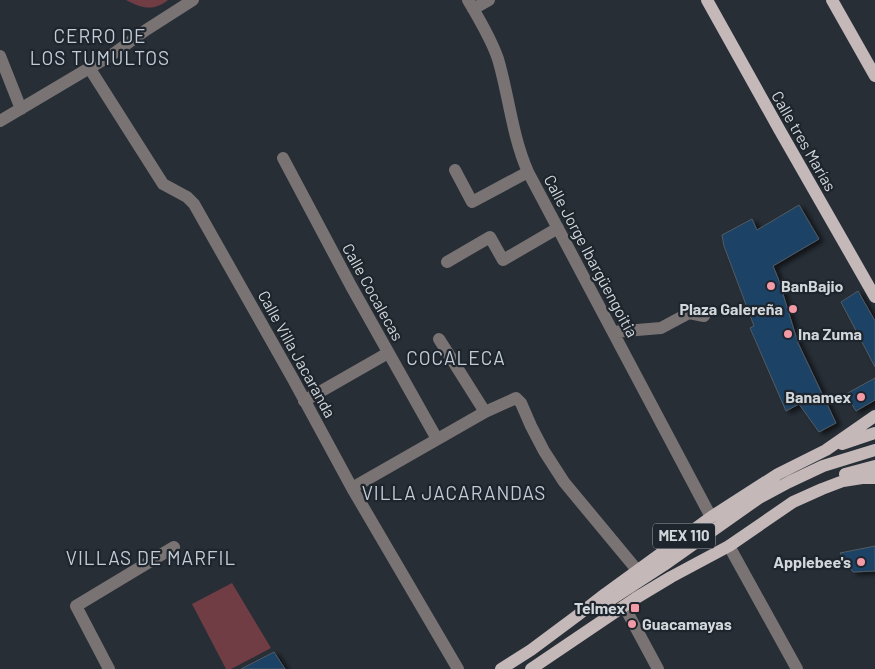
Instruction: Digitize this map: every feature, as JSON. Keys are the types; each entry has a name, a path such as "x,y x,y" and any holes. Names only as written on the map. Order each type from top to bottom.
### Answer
{"main road":[{"path":"832,0 875,76"},
{"name":"Calle tres Marías","path":"710,1 778,129 875,297"},
{"name":"MEX 110","path":"502,669 531,650 711,517 778,474 826,450 875,416"},
{"path":"826,450 875,433"},
{"path":"578,615 598,610 759,498 823,466 875,450"},
{"path":"822,489 838,478 875,467"},
{"path":"671,577 767,510 828,480 875,467"},
{"name":"MEX 110","path":"535,668 624,606 671,577 729,546 793,502 843,481 875,478"}],"street":[{"path":"0,121 90,69 193,0"},
{"path":"471,4 489,0"},
{"name":"Calle Jorge Ibargüengoitia","path":"471,4 491,41 498,60 521,156 528,172 711,517"},
{"path":"0,56 22,109"},
{"name":"Calle Villa Jacaranda","path":"90,69 163,184 187,197 194,204 352,488 458,669"},
{"name":"Calle Cocalecas","path":"283,158 356,295 437,439"},
{"path":"455,170 472,202 528,172"},
{"path":"447,262 490,237 503,260 558,228"},
{"path":"613,332 661,328 689,313 704,316"},
{"path":"439,339 485,412"},
{"path":"304,401 388,352"},
{"path":"352,488 485,412 516,398 521,403 544,451 564,482 637,570"},
{"path":"729,546 797,669"},
{"path":"109,669 76,606 174,547"},
{"path":"624,606 658,669"}],"shaded area":[{"path":"126,0 168,0 163,4 147,8"},
{"path":"232,583 271,648 231,669 226,669 192,604"}],"building":[{"path":"799,205 819,239 773,266 798,343 836,423 819,432 799,404 786,411 750,328 754,326 724,246 722,235 752,219 757,230"},
{"path":"858,291 875,321 875,367 841,302"},
{"name":"Banamex","path":"875,378 875,400 856,411 846,394"},
{"name":"Applebee's","path":"875,546 875,571 853,572 840,553"},
{"path":"274,652 285,669 241,669"}],"place":[{"name":"BanBajio","path":"771,286"},
{"name":"Plaza Galereña","path":"793,309"},
{"name":"Ina Zuma","path":"788,334"},
{"name":"Banamex","path":"861,397"},
{"name":"Applebee's","path":"861,562"},
{"name":"Telmex","path":"635,608"},
{"name":"Guacamayas","path":"632,624"}],"district":[{"name":"CERRO DE LOS TUMULTOS","path":"100,47"},
{"name":"COCALECA","path":"456,358"},
{"name":"VILLA JACARANDAS","path":"454,493"},
{"name":"VILLAS DE MARFIL","path":"151,558"}]}
